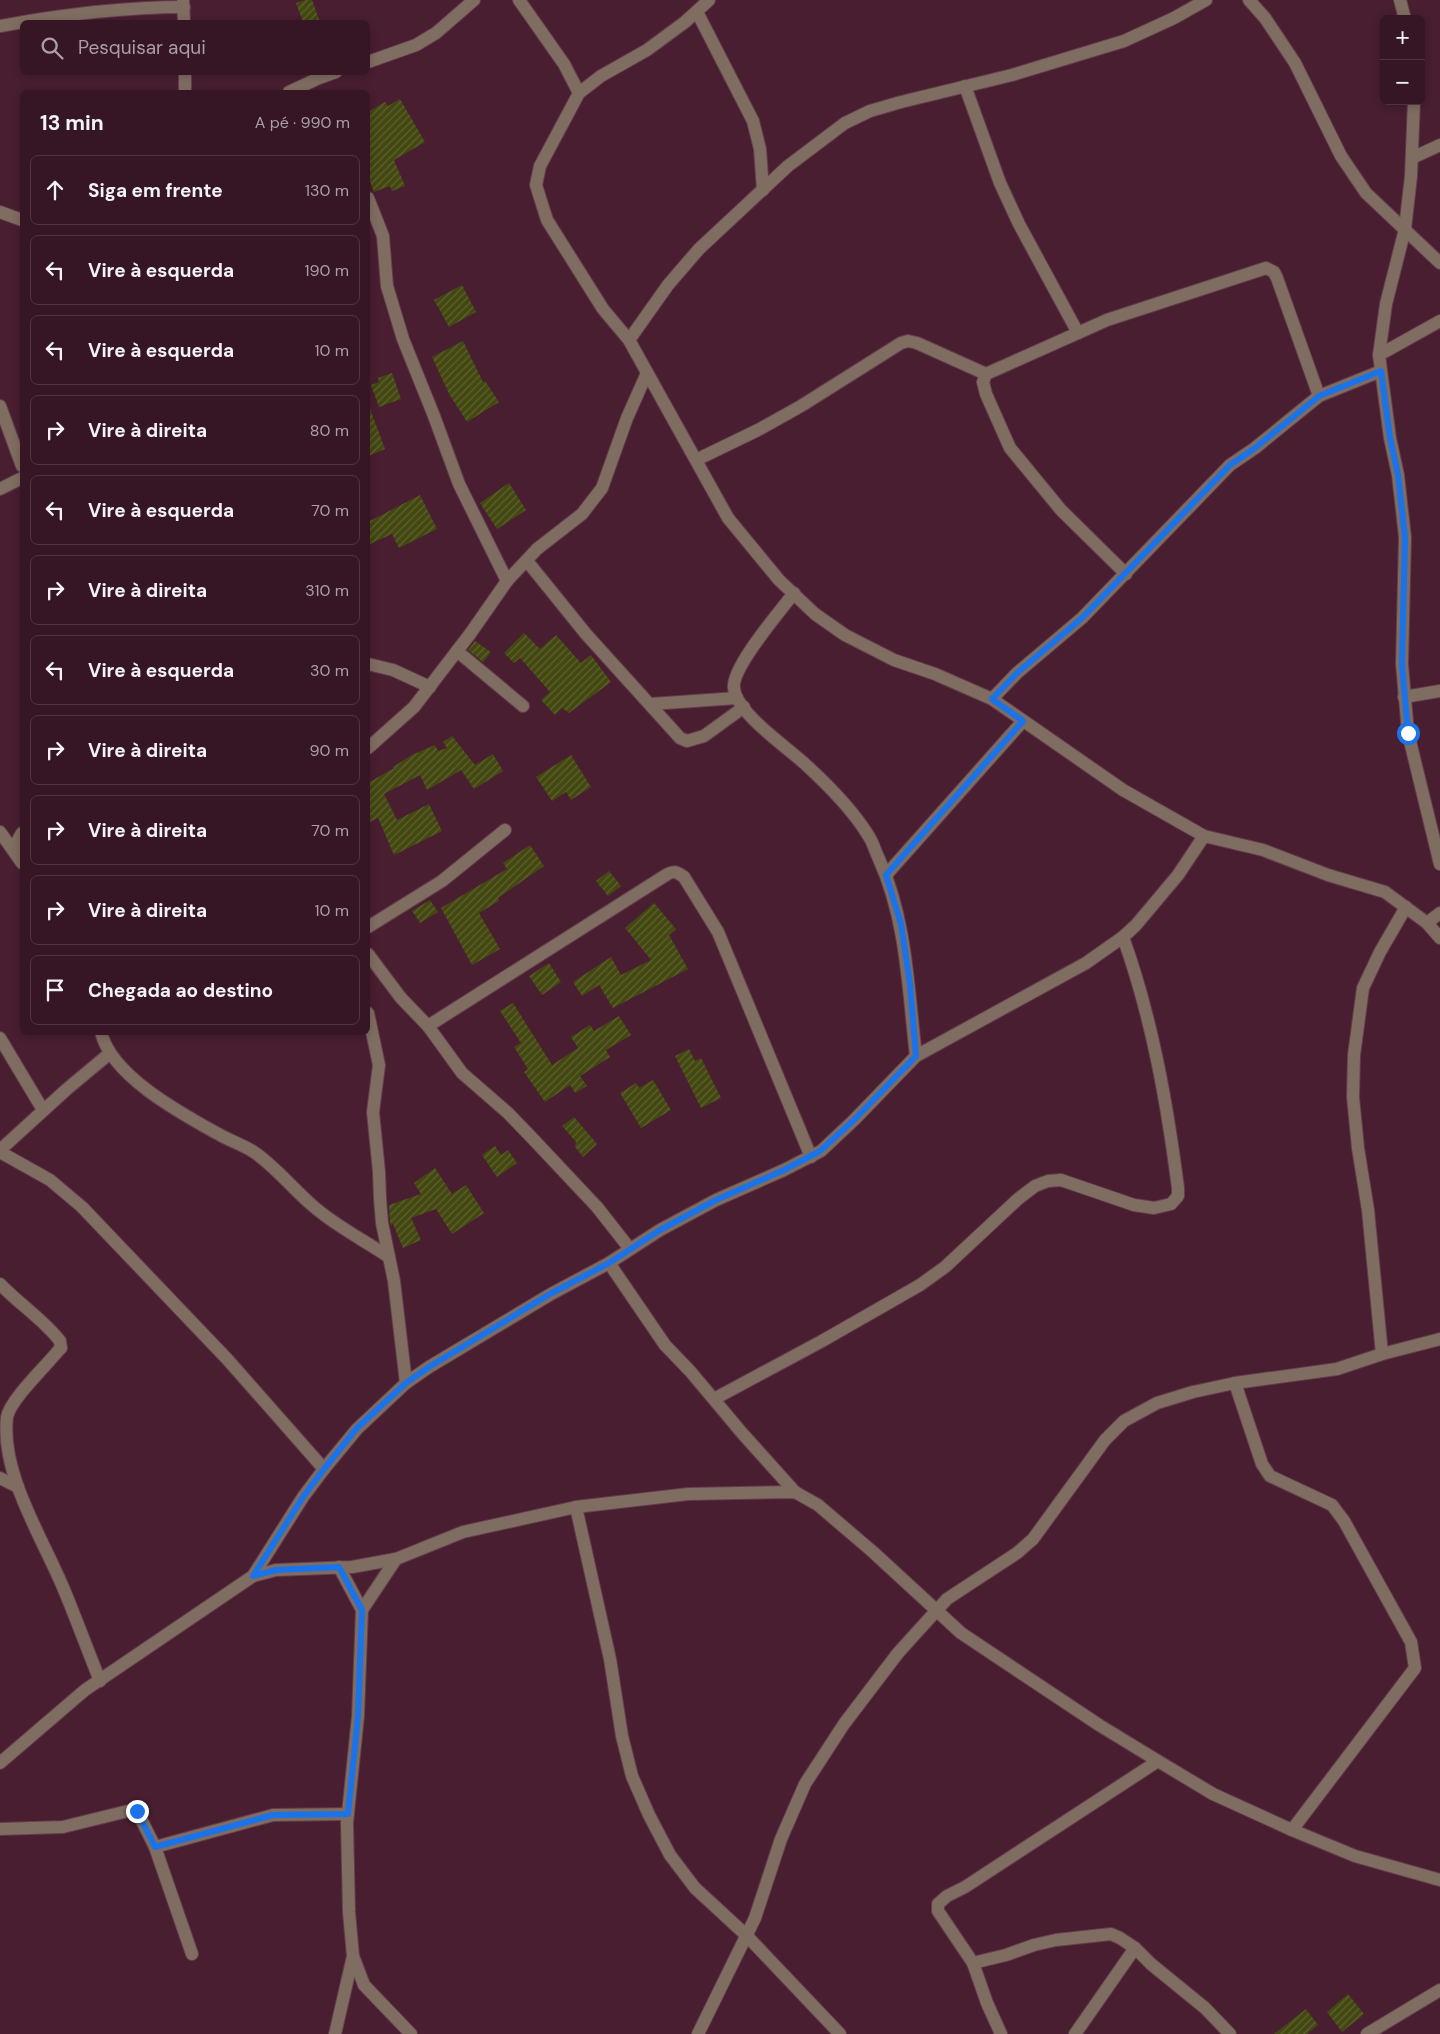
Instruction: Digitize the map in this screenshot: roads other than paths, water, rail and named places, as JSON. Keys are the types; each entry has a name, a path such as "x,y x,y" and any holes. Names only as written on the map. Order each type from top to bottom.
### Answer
{"street":[{"path":"370,61 416,46 436,33 474,0"},
{"path":"519,0 564,64 579,93"},
{"path":"709,0 697,12 647,50 601,76 579,93 540,166 536,185 547,220 603,309 629,340 728,518 779,580 816,614 845,635 894,660 936,674 992,699 1123,790 1204,836 1263,850 1328,874 1385,892 1427,923 1440,938"},
{"path":"629,340 668,285 698,249 788,166 845,123 870,111 1012,75 1124,41 1174,18 1206,0"},
{"path":"1249,0 1265,18 1295,63 1341,156 1366,193 1440,263"},
{"path":"1400,0 1404,15"},
{"path":"33,20 183,3 184,20"},
{"path":"697,12 753,121 760,149 763,190"},
{"path":"0,26 20,22"},
{"path":"185,75 185,90"},
{"path":"299,90 330,75"},
{"path":"965,86 1000,183 1019,224 1078,333"},
{"path":"1414,105 1412,158 1405,229 1386,304 1379,355 1390,438 1398,475 1405,537 1402,621 1404,697 1408,733 1440,864"},
{"path":"1412,158 1440,145"},
{"path":"370,203 383,236 387,286 403,339 459,484 507,581"},
{"path":"0,212 20,219"},
{"path":"1126,574 1061,510 1010,448 986,394 983,382 986,374 1107,320 1266,268 1274,272 1277,278 1319,396"},
{"path":"1379,355 1440,321"},
{"path":"696,460 767,425 901,343 908,341 917,343 986,374"},
{"path":"992,699 1017,673 1082,618 1230,465 1263,442 1319,396 1381,371"},
{"path":"370,746 414,707 458,651 507,581 537,549 582,514 602,488 627,418 647,373"},
{"path":"0,406 20,461"},
{"path":"0,490 20,479"},
{"path":"526,561 586,634 680,738 687,741 704,736 740,702"},
{"path":"794,593 753,648 735,677 733,687 740,702 768,733 805,764 841,800 868,835 886,875 901,924 910,984 916,1056"},
{"path":"458,651 523,706"},
{"path":"370,664 393,670 430,686"},
{"path":"1404,697 1440,691"},
{"path":"651,704 740,702"},
{"path":"886,875 1023,721"},
{"path":"370,926 442,881 505,830"},
{"path":"0,832 20,860"},
{"path":"13,848 20,836"},
{"path":"253,1576 303,1497 324,1469 357,1428 406,1383 429,1367 550,1294 609,1263 660,1230 716,1200 811,1157 820,1151 854,1120 916,1056 1086,963 1122,937 1136,925 1178,875 1204,836"},
{"path":"428,1026 666,875 671,872 677,872 684,877 718,932 811,1157"},
{"path":"1382,1354 1368,1210 1352,1097 1354,1055 1363,988 1380,952 1406,906"},
{"path":"1427,923 1440,913"},
{"path":"714,1399 822,1341 920,1285 945,1267 1018,1199 1035,1186 1048,1181 1061,1180 1134,1205 1154,1208 1171,1204 1178,1196 1178,1188 1164,1089 1139,981 1122,937"},
{"path":"370,957 401,998 428,1026 462,1073 508,1113 540,1146 597,1207 630,1249"},
{"path":"370,1022 379,1065 373,1112 382,1223 395,1289 406,1383"},
{"path":"102,1035 110,1054 132,1078 178,1111 254,1153 320,1212 344,1230 389,1257"},
{"path":"0,1038 43,1110"},
{"path":"110,1054 43,1110 0,1151 50,1180 82,1208 228,1360 324,1469"},
{"path":"609,1263 665,1345 796,1492 818,1504 969,1639 1099,1725 1213,1794 1355,1856 1440,1880"},
{"path":"0,1284 40,1319 60,1341 61,1348 23,1390 7,1415 9,1464 65,1592 100,1680"},
{"path":"698,2034 754,1918 781,1839 805,1784 844,1724 898,1653 947,1599 1017,1553 1033,1539 1049,1520 1104,1440 1124,1422 1157,1403 1194,1392 1236,1383 1337,1369 1382,1354 1440,1339"},
{"path":"1236,1383 1262,1464 1270,1476 1332,1505 1344,1521 1406,1634 1414,1655 1415,1668 1292,1830"},
{"path":"0,1478 18,1487"},
{"path":"0,1763 85,1690 253,1576 276,1570 352,1567 396,1559 463,1532 576,1507 688,1494 796,1492"},
{"path":"576,1507 610,1659 622,1736 632,1776 649,1815 670,1855 695,1888 746,1934 840,2034"},
{"path":"362,1610 396,1559"},
{"path":"339,1567 362,1610 358,1716 348,1814 349,1912 353,1956 364,1985 411,2034"},
{"path":"1001,2034 987,2003 974,1963 938,1911 938,1904 947,1896 965,1887 1158,1761"},
{"path":"0,1829 63,1827 133,1810 137,1811 155,1847 192,1954"},
{"path":"155,1847 273,1815 348,1814"},
{"path":"974,1963 1056,1940 1104,1934 1120,1938 1135,1948 1151,1964 1205,2008 1230,2034"},
{"path":"1076,2034 1135,1948"},
{"path":"335,2034 353,1956"},
{"path":"1367,2034 1440,1990"}]}
